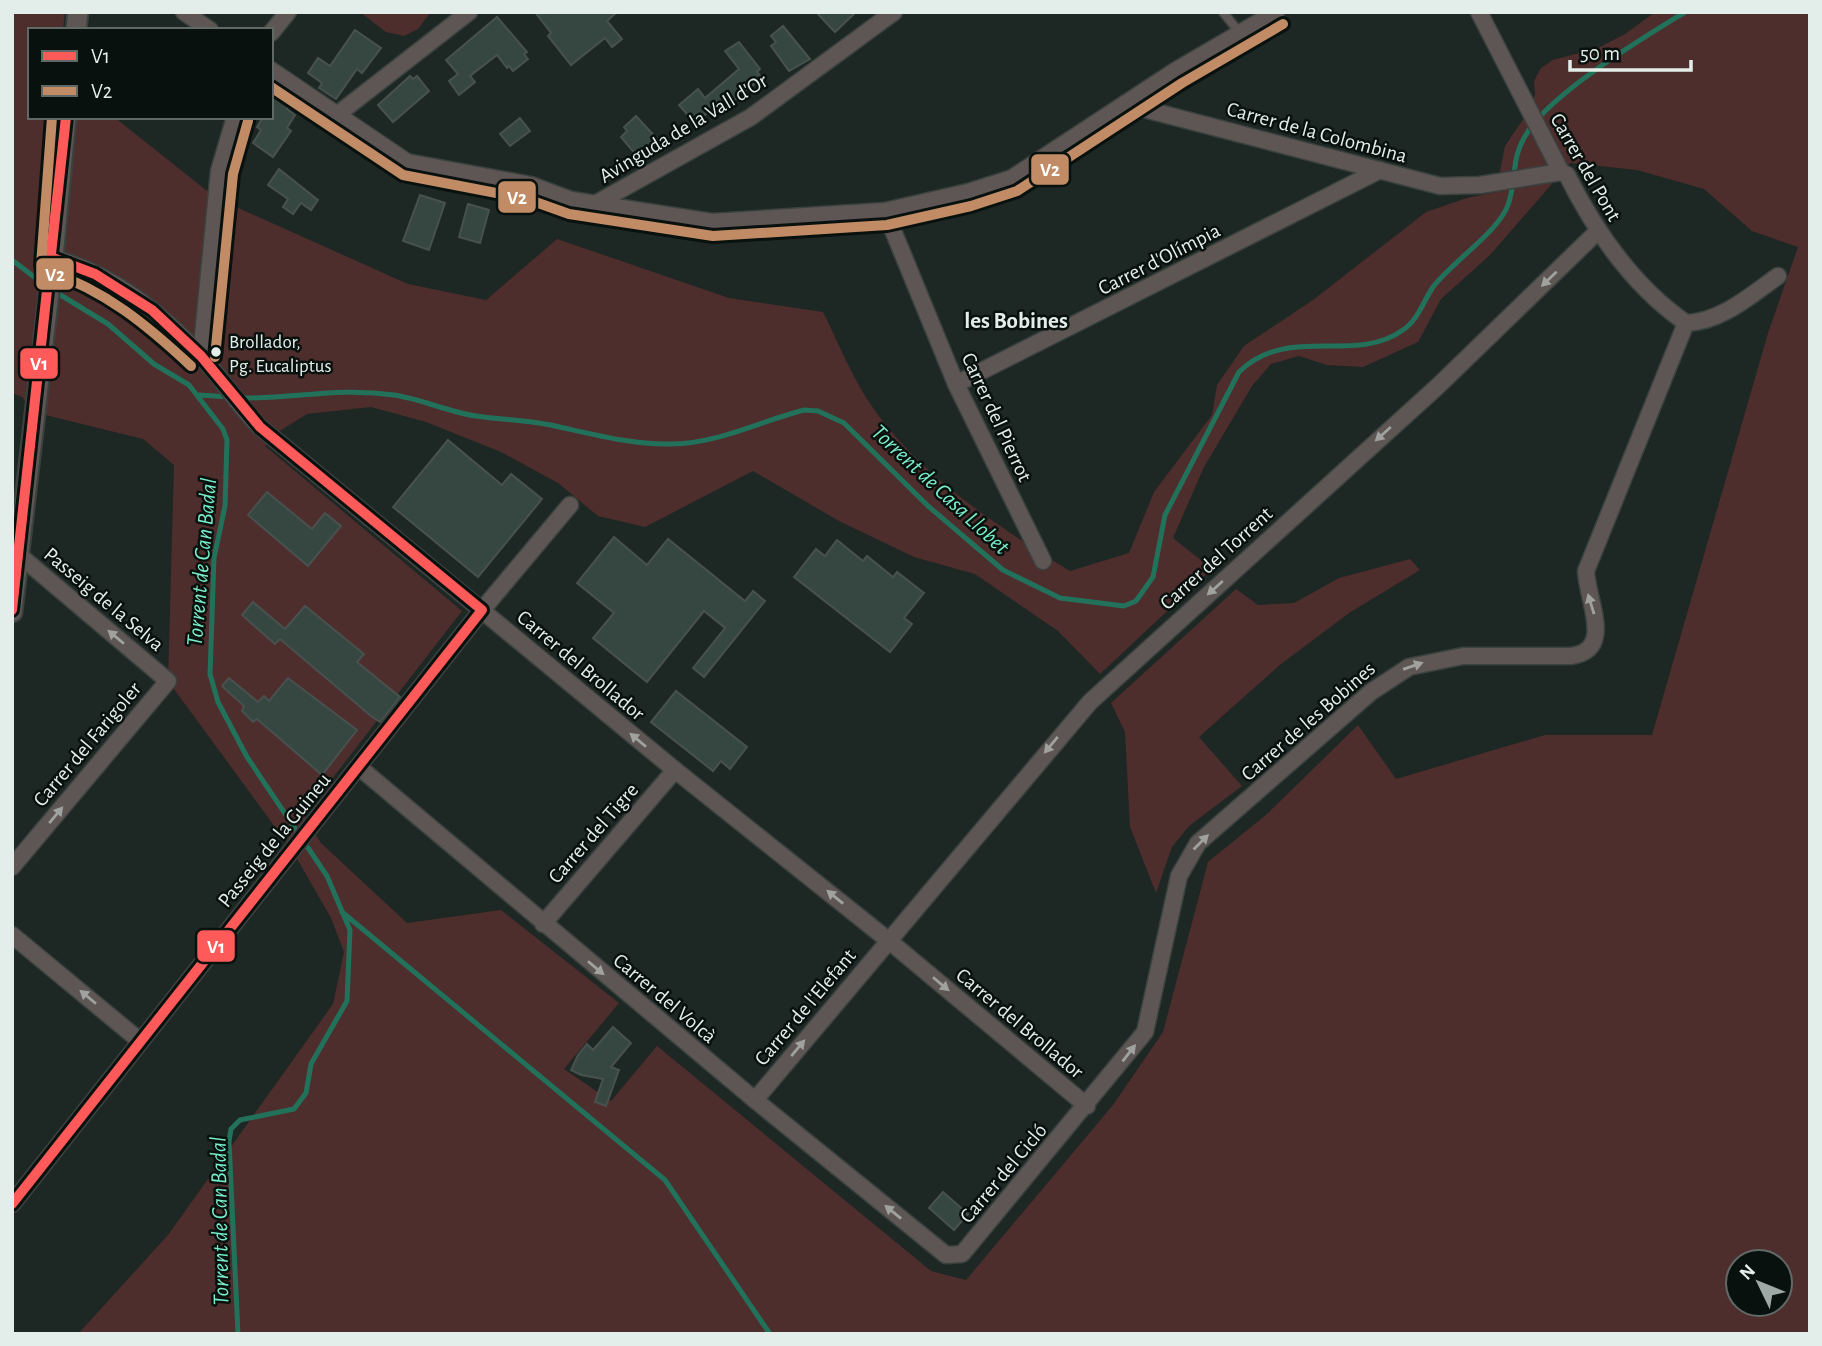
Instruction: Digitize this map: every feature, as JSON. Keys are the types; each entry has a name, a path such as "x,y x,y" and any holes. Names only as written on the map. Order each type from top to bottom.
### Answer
{"street":[{"path":"184,12 206,28"},
{"path":"273,31 288,12"},
{"path":"338,114 469,12"},
{"path":"273,71 407,162 531,185 571,200 712,222 885,211 968,192 1012,178 1239,32 1276,12"},
{"name":"Carrer del Pont","path":"1479,12 1561,172 1567,175 1598,232 1635,275 1686,323"},
{"name":"Avinguda de la Vall d'Or","path":"594,204 751,117 892,13"},
{"name":"Carrer de la Colombina","path":"1125,104 1440,186 1500,182 1561,172"},
{"path":"12,612 15,556 53,258 66,119"},
{"path":"201,356 219,171 234,119"},
{"name":"Carrer d'Olímpia","path":"956,384 1380,170"},
{"name":"Carrer del Pierrot","path":"885,211 956,384 1042,561"},
{"name":"Carrer del Torrent","path":"888,940 1090,702 1437,386 1598,232"},
{"name":"Carrer del Brollador","path":"53,258 74,264 132,295 201,356 243,411 260,427 1087,1106"},
{"path":"1686,323 1698,323 1728,310 1778,275"},
{"name":"Carrer de les Bobines","path":"1087,1106 1145,1032 1179,876 1198,843 1370,692 1409,667 1462,656 1571,656 1584,654 1593,646 1597,623 1587,591 1587,571 1686,323"},
{"name":"Passeig de la Guineu","path":"12,1204 360,768 482,610 570,505"},
{"name":"Passeig de la Selva","path":"15,556 168,681"},
{"name":"Carrer del Farigoler","path":"12,867 168,681"},
{"name":"Carrer del Volcà","path":"360,768 543,924 946,1255"},
{"name":"Carrer del Tigre","path":"543,924 676,770"},
{"path":"12,934 140,1041"},
{"name":"Carrer de l'Elefant","path":"755,1100 888,940"},
{"name":"Carrer del Cicló","path":"946,1255 962,1254 1087,1106"}],"lane":[{"path":"1223,12 1239,32"}],"shaded area":[{"path":"12,12 65,12 63,28 28,28 28,119 117,119 216,198 408,284 486,300 557,239 729,298 823,312 861,389 880,418 903,445 983,514 1070,571 1129,553 1154,492 1212,415 1217,385 1244,346 1313,300 1426,212 1467,198 1496,192 1505,146 1530,109 1535,95 1534,81 1541,68 1553,60 1598,48 1625,34 1655,12 1810,12 1810,1334 78,1334 168,1235 333,1004 344,952 331,918 292,850 168,681 174,465 143,439 33,412 22,397 12,393","holes":["1570,163 1637,170 1704,189 1752,231 1798,247 1768,333 1652,735 1545,735 1396,779 1358,725 1267,814 1208,862 1163,1032 1113,1105 966,1280 931,1271 657,1046 611,1101 564,1069 619,1003 501,910 407,923 321,843 304,815 462,611 265,446 275,434 307,414 371,407 426,422 501,452 558,483 598,516 645,527 753,471 839,521 914,557 975,574 1058,631 1100,674 1212,569 1173,538 1204,467 1252,386 1271,364 1299,356 1327,365 1363,367 1418,342 1441,299 1490,255"]},
{"path":"360,12 431,12 418,29 404,36 386,32"},
{"path":"1410,559 1420,570 1349,613 1281,664 1199,737 1242,786 1189,826 1172,847 1156,893 1130,827 1125,732 1111,703 1236,589 1258,605 1294,603 1339,578"}],"building":[{"path":"535,12 617,12 607,21 622,39 612,47 605,38 571,65 548,36 551,33"},
{"path":"816,12 856,12 835,32"},
{"path":"497,17 527,52 524,54 528,59 513,71 509,66 507,68 497,55 470,76 475,82 459,95 449,81 458,74 446,60"},
{"path":"783,26 810,59 789,71 771,46 776,42 771,36"},
{"path":"355,30 381,48 362,73 357,69 336,99 319,88 322,83 308,73 318,58 330,66"},
{"path":"739,42 760,69 757,72 762,78 732,102 728,96 695,123 679,105 698,89 705,98 739,69 725,51"},
{"path":"410,76 413,79 417,76 429,91 393,122 378,105"},
{"path":"273,95 289,106 287,109 295,115 287,128 291,131 273,157 253,143 261,130 257,127 262,119 273,119"},
{"path":"636,116 660,142 644,156 640,152 636,155 621,137 627,131 624,127"},
{"path":"520,118 530,131 510,146 500,134"},
{"path":"279,169 318,200 311,210 301,203 293,214 283,207 288,199 268,185"},
{"path":"420,195 445,203 429,250 403,241"},
{"path":"468,204 489,210 480,243 459,237"},
{"path":"448,440 502,485 511,474 542,499 478,577 393,507"},
{"path":"267,492 312,529 325,513 341,526 308,566 248,515"},
{"path":"614,537 647,565 668,539 745,601 753,591 765,601 704,677 693,668 725,628 704,611 647,682 593,638 614,613 577,583"},
{"path":"837,540 863,561 867,556 893,577 897,572 924,593 904,618 912,624 890,652 794,577 816,549 825,556"},
{"path":"253,602 285,629 305,606 364,654 357,662 400,697 380,722 280,639 275,644 242,615"},
{"path":"229,678 258,702 264,696 269,701 288,678 357,730 322,775 257,719 253,722 242,711 244,706 222,686"},
{"path":"676,691 747,747 730,769 721,761 713,771 651,722"},
{"path":"613,1027 631,1043 611,1067 619,1070 606,1106 595,1102 603,1079 581,1075 571,1070 587,1044 593,1050"},
{"path":"943,1192 968,1214 954,1230 929,1208"}],"waterway":[{"name":"Torrent de Casa Llobet","path":"240,398 354,392 394,395 466,414 535,422 656,444 705,440 804,410 818,411 844,423 928,506 1003,570 1060,598 1124,606 1136,601 1153,577 1165,515 1239,372 1258,358 1278,350 1364,345 1384,340 1408,326 1433,287 1503,215 1511,195 1519,150 1529,130 1542,115 1559,98 1601,66 1685,12"},
{"name":"Torrent de Can Badal","path":"12,260 46,286"},
{"name":"Torrent de Can Badal","path":"54,291 108,324 154,364 189,385 223,429 227,440 225,506 214,558 210,674 218,702 247,757 327,876 350,930 347,1001 311,1064 306,1093 294,1109 240,1120 231,1129 229,1141 238,1334"},
{"name":"Torrent de Casa Llobet","path":"199,395 230,397"},
{"path":"342,912 665,1180 770,1334"}],"transit line":[{"name":"V2","path":"273,88 403,175 527,199 569,214 713,236 887,225 971,206 1017,191 1182,83 1283,24"},
{"name":"V2","path":"52,119 41,265 47,271 88,288 124,310 191,366"},
{"name":"V1","path":"12,610 66,119"},
{"name":"V2","path":"215,357 233,174 248,121"},
{"name":"V1","path":"12,1204 482,610 260,427 201,356 152,310 95,274 53,258"}],"place":[{"name":"Brollador, Pg. Eucaliptus","path":"216,352"}],"district":[{"name":"les Bobines","path":"1016,320"}]}
